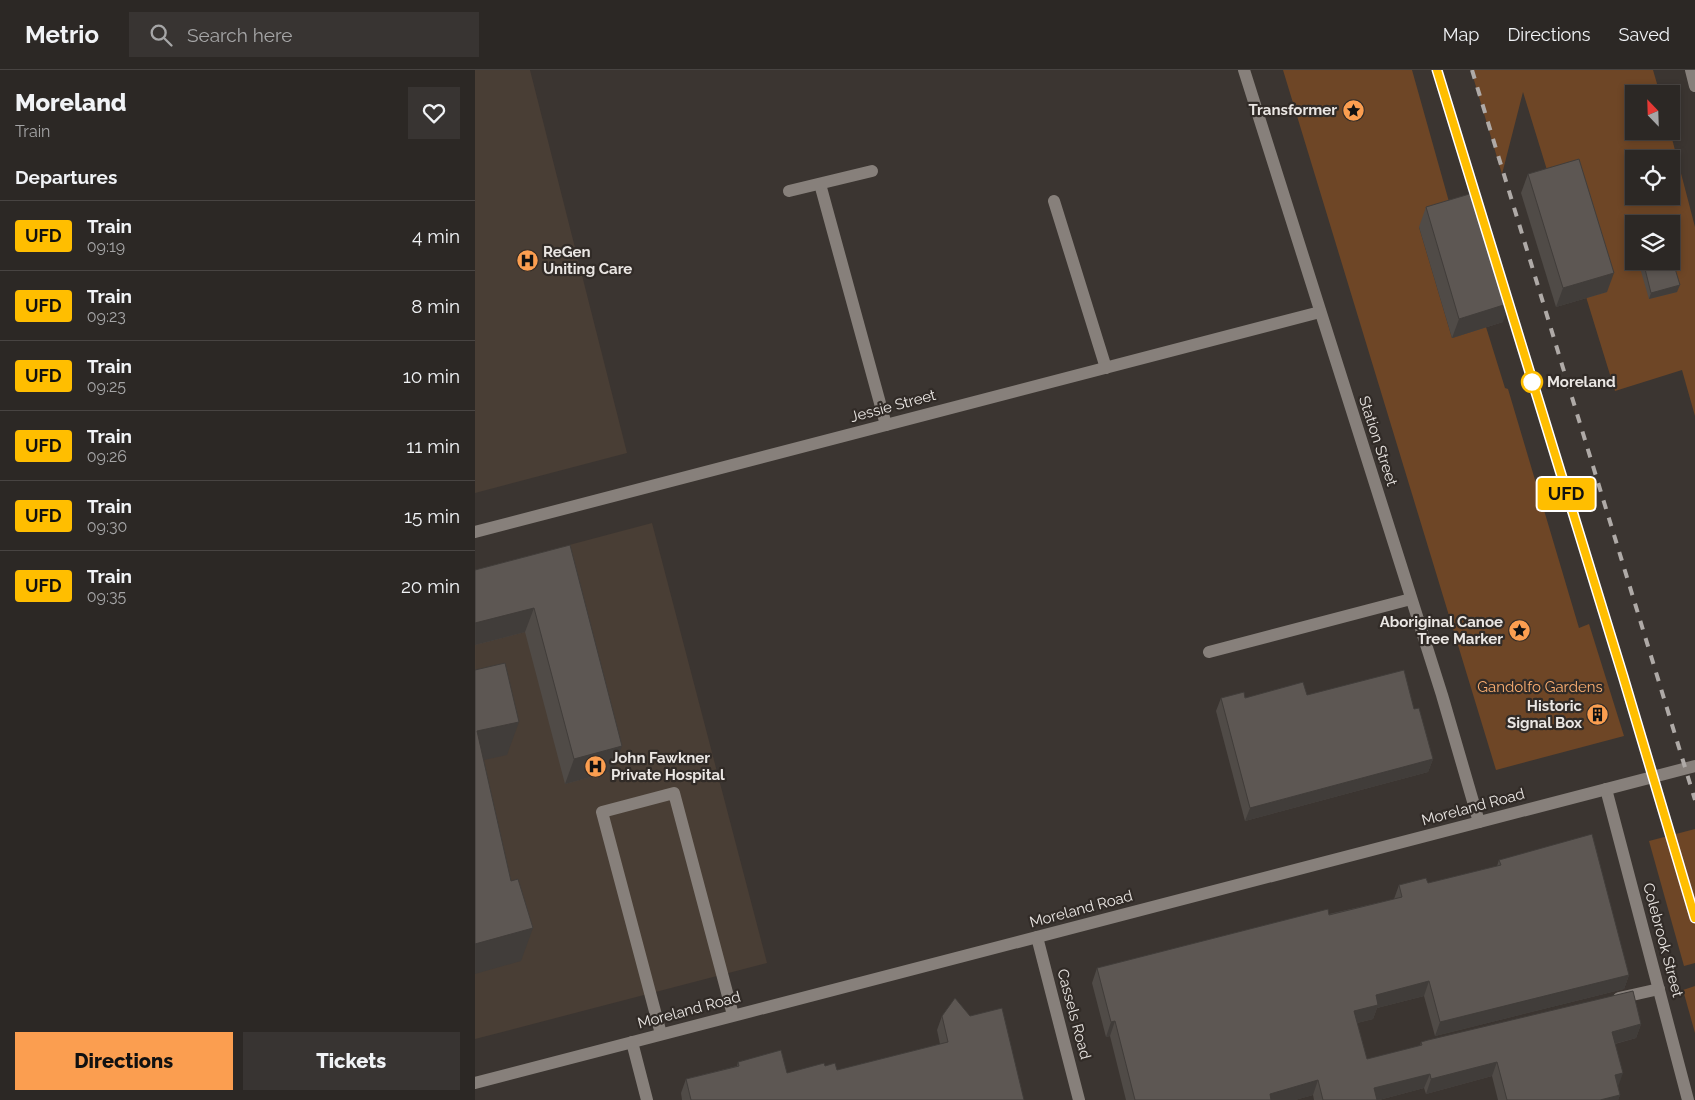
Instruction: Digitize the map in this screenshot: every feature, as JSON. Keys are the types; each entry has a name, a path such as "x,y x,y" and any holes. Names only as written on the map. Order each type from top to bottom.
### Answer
{"street":[{"name":"Station Street","path":"1244,70 1411,599 1479,822"},
{"path":"1691,70 1695,86"},
{"path":"789,191 872,171"},
{"path":"820,184 886,425"},
{"path":"1054,202 1106,368"},
{"name":"Jessie Street","path":"475,532 1320,312"},
{"path":"1209,652 1411,599"},
{"name":"Moreland Road","path":"475,1083 1695,766"},
{"name":"Colebrook Street","path":"1605,789 1688,1100"},
{"path":"661,1034 602,812 674,793 733,1015"},
{"name":"Cassels Road","path":"1037,937 1079,1100"},
{"path":"1605,1001 1659,989"},
{"path":"632,1042 647,1100"}],"shaded area":[{"name":"ReGen Uniting Care","path":"475,70 530,70 627,453 475,493"},
{"name":"John Fawkner Private Hospital","path":"652,523 767,963 475,1039 475,570"}],"green space":[{"name":"Gandolfo Gardens","path":"1283,70 1412,70 1453,216 1419,227 1452,338 1486,327 1505,388 1508,389 1579,628 1589,624 1624,736 1496,770"},
{"path":"1471,70 1653,70 1657,85 1625,85 1625,140 1672,140 1675,150 1625,150 1625,205 1680,205 1680,169 1695,227 1695,416 1682,370 1615,391 1523,92 1502,174"},
{"path":"1695,829 1695,963 1684,966 1649,841"},
{"path":"1695,986 1695,1033 1683,990"}],"building":[{"path":"1579,159 1614,273 1563,288 1528,174"},
{"path":"1476,192 1510,303 1459,319 1426,207"},
{"path":"1645,270 1676,270 1680,285 1651,293"},
{"name":"John Fawkner Private Hospital","path":"570,545 622,746 574,759 534,608 475,623 475,570"},
{"path":"505,663 519,722 477,731 511,881 518,879 533,928 475,944 475,670"},
{"path":"1404,670 1414,709 1419,708 1433,759 1250,808 1221,698 1244,692 1245,698 1303,682 1307,695"},
{"path":"1592,834 1629,975 1440,1022 1429,981 1376,995 1378,1005 1354,1011 1367,1059 1422,1045 1421,1042 1428,1040 1633,991 1641,1024 1612,1032 1623,1073 1615,1075 1620,1095 1600,1100 1507,1100 1497,1062 1431,1079 1430,1074 1374,1088 1377,1100 1323,1100 1318,1080 1270,1094 1271,1100 1135,1100 1115,1021 1111,1022 1097,968 1328,909 1329,915 1402,897 1399,885 1426,878 1428,883 1501,865 1499,860"},
{"path":"955,998 970,1016 1002,1008 1024,1100 691,1100 686,1079 739,1066 738,1062 781,1050 787,1073 824,1063 825,1066 835,1063 837,1070 948,1042 942,1016"}],"railway":[{"path":"1437,70 1478,205"},
{"path":"1472,70 1695,800"},
{"path":"1505,294 1623,676 1695,918"}],"train":[{"name":"UFD","path":"1437,70 1623,676 1695,918"}],"place":[{"name":"Transformer","path":"1353,110"},
{"name":"ReGen Uniting Care","path":"527,261"},
{"name":"Moreland","path":"1532,382"},
{"name":"Aboriginal Canoe Tree Marker","path":"1519,631"},
{"name":"Historic Signal Box","path":"1598,715"},
{"name":"John Fawkner Private Hospital","path":"595,767"}]}
